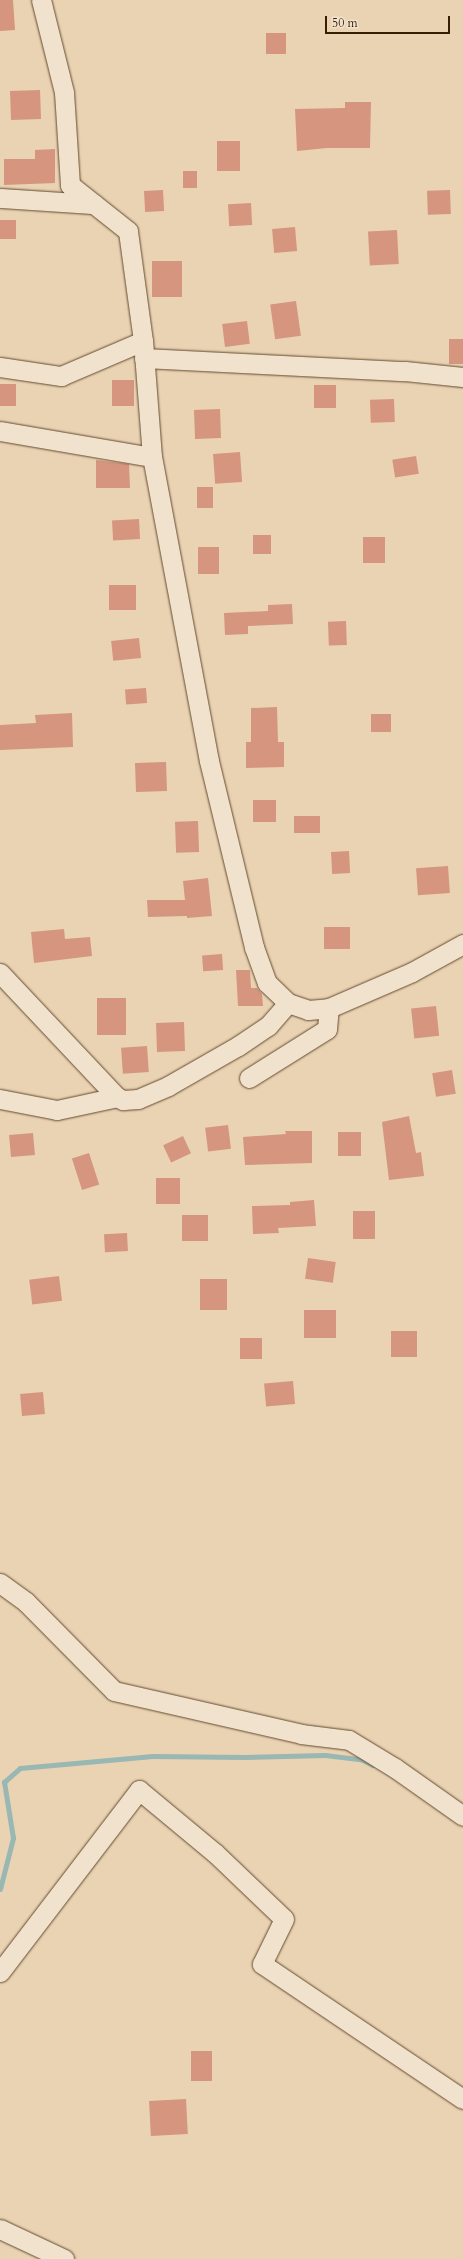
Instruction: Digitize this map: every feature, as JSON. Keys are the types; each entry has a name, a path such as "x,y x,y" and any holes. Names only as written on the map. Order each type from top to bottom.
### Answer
{"street":[{"path":"41,0 64,92 70,185 128,231 144,350 152,457 207,753 254,948 267,983 288,1003 308,1010 329,1008 412,972 463,944"},
{"path":"0,198 94,204"},
{"path":"0,367 61,376 144,350 463,377"},
{"path":"0,431 152,457"},
{"path":"0,973 116,1098"},
{"path":"0,1099 57,1110 116,1098 123,1100 138,1099 168,1086 268,1026 288,1003"},
{"path":"249,1078 327,1028 329,1008"},
{"path":"0,1583 26,1602 114,1692 301,1734 349,1740 407,1776 458,1813"},
{"path":"0,1972 138,1790 215,1853 284,1919 262,1964 463,2099"},
{"path":"0,2229 64,2259"}],"building":[{"path":"0,0 13,0 15,30 0,31"},
{"path":"266,33 286,33 286,54 266,54"},
{"path":"40,90 41,119 11,120 10,91"},
{"path":"345,102 371,102 370,148 327,148 297,151 295,109 345,108"},
{"path":"217,141 240,141 240,171 217,171"},
{"path":"55,149 55,183 4,185 4,159 35,159 35,150"},
{"path":"183,171 197,171 197,188 183,188"},
{"path":"163,190 164,211 145,212 144,191"},
{"path":"450,190 451,214 428,215 427,191"},
{"path":"251,203 252,225 229,226 228,204"},
{"path":"0,220 16,220 16,239 0,239"},
{"path":"295,227 297,251 274,253 272,229"},
{"path":"397,230 399,264 370,265 368,232"},
{"path":"152,261 182,261 182,297 152,297"},
{"path":"296,301 301,336 275,339 270,305"},
{"path":"247,321 250,344 225,347 222,324"},
{"path":"449,339 463,339 463,364 449,364"},
{"path":"112,380 134,380 134,406 112,406"},
{"path":"0,384 16,384 16,406 0,406"},
{"path":"314,385 336,385 336,408 314,408"},
{"path":"394,399 395,422 371,423 370,400"},
{"path":"220,409 221,438 195,439 194,410"},
{"path":"240,452 242,482 215,484 213,454"},
{"path":"416,456 419,474 395,478 392,460"},
{"path":"96,460 129,464 130,488 96,488"},
{"path":"197,487 213,487 213,508 197,508"},
{"path":"139,519 140,539 113,540 112,520"},
{"path":"253,535 271,535 271,554 253,554"},
{"path":"363,537 385,537 385,563 363,563"},
{"path":"198,547 219,547 219,574 198,574"},
{"path":"109,585 136,585 136,610 109,610"},
{"path":"292,604 293,624 248,626 248,634 225,635 224,613 268,611 268,605"},
{"path":"346,621 347,645 329,646 328,622"},
{"path":"139,638 141,658 113,661 111,641"},
{"path":"146,688 147,703 126,704 125,689"},
{"path":"277,707 278,742 284,742 284,767 246,768 246,742 251,742 251,708"},
{"path":"72,713 73,747 0,750 0,725 36,723 35,715"},
{"path":"371,714 391,714 391,732 371,732"},
{"path":"166,762 167,791 136,792 135,763"},
{"path":"253,800 276,800 276,822 253,822"},
{"path":"294,816 320,816 320,833 294,833"},
{"path":"198,821 199,852 176,853 175,822"},
{"path":"349,851 350,873 332,874 331,852"},
{"path":"448,866 450,893 418,895 416,868"},
{"path":"208,878 212,916 187,918 187,916 148,917 147,900 185,900 183,881"},
{"path":"324,927 350,927 350,949 324,949"},
{"path":"64,929 65,939 90,937 92,956 34,963 31,932"},
{"path":"222,954 223,970 203,971 202,955"},
{"path":"236,970 250,970 251,988 257,988 262,994 263,1006 238,1006"},
{"path":"97,998 126,998 126,1035 97,1035"},
{"path":"436,1006 439,1036 414,1038 411,1009"},
{"path":"184,1022 185,1051 157,1052 156,1023"},
{"path":"147,1046 149,1072 123,1074 121,1048"},
{"path":"452,1070 456,1094 436,1097 432,1073"},
{"path":"409,1116 416,1153 421,1152 424,1176 389,1180 382,1122"},
{"path":"228,1125 231,1149 208,1152 205,1128"},
{"path":"285,1131 312,1131 312,1163 245,1165 243,1137 286,1134"},
{"path":"338,1132 361,1132 361,1156 338,1156"},
{"path":"33,1133 35,1155 11,1157 9,1135"},
{"path":"183,1136 191,1153 171,1163 163,1145"},
{"path":"89,1153 99,1184 82,1190 72,1159"},
{"path":"156,1178 180,1178 180,1204 156,1204"},
{"path":"314,1200 316,1226 278,1228 279,1233 253,1234 252,1206 290,1205 290,1202"},
{"path":"353,1211 375,1211 375,1239 353,1239"},
{"path":"182,1215 208,1215 208,1241 182,1241"},
{"path":"127,1233 128,1251 105,1252 104,1234"},
{"path":"308,1258 336,1262 333,1283 305,1279"},
{"path":"59,1276 62,1301 32,1304 29,1280"},
{"path":"200,1279 227,1279 227,1310 200,1310"},
{"path":"304,1310 336,1310 336,1338 304,1338"},
{"path":"391,1331 417,1331 417,1357 391,1357"},
{"path":"240,1338 262,1338 262,1359 240,1359"},
{"path":"293,1381 295,1404 266,1406 264,1384"},
{"path":"43,1392 45,1414 22,1416 20,1394"},
{"path":"191,2051 212,2051 212,2081 191,2081"},
{"path":"186,2099 188,2134 151,2136 149,2101"}],"waterway":[{"path":"0,1889 13,1838 4,1782 20,1768 152,1756 246,1757 325,1755 363,1760 373,1765"}]}
